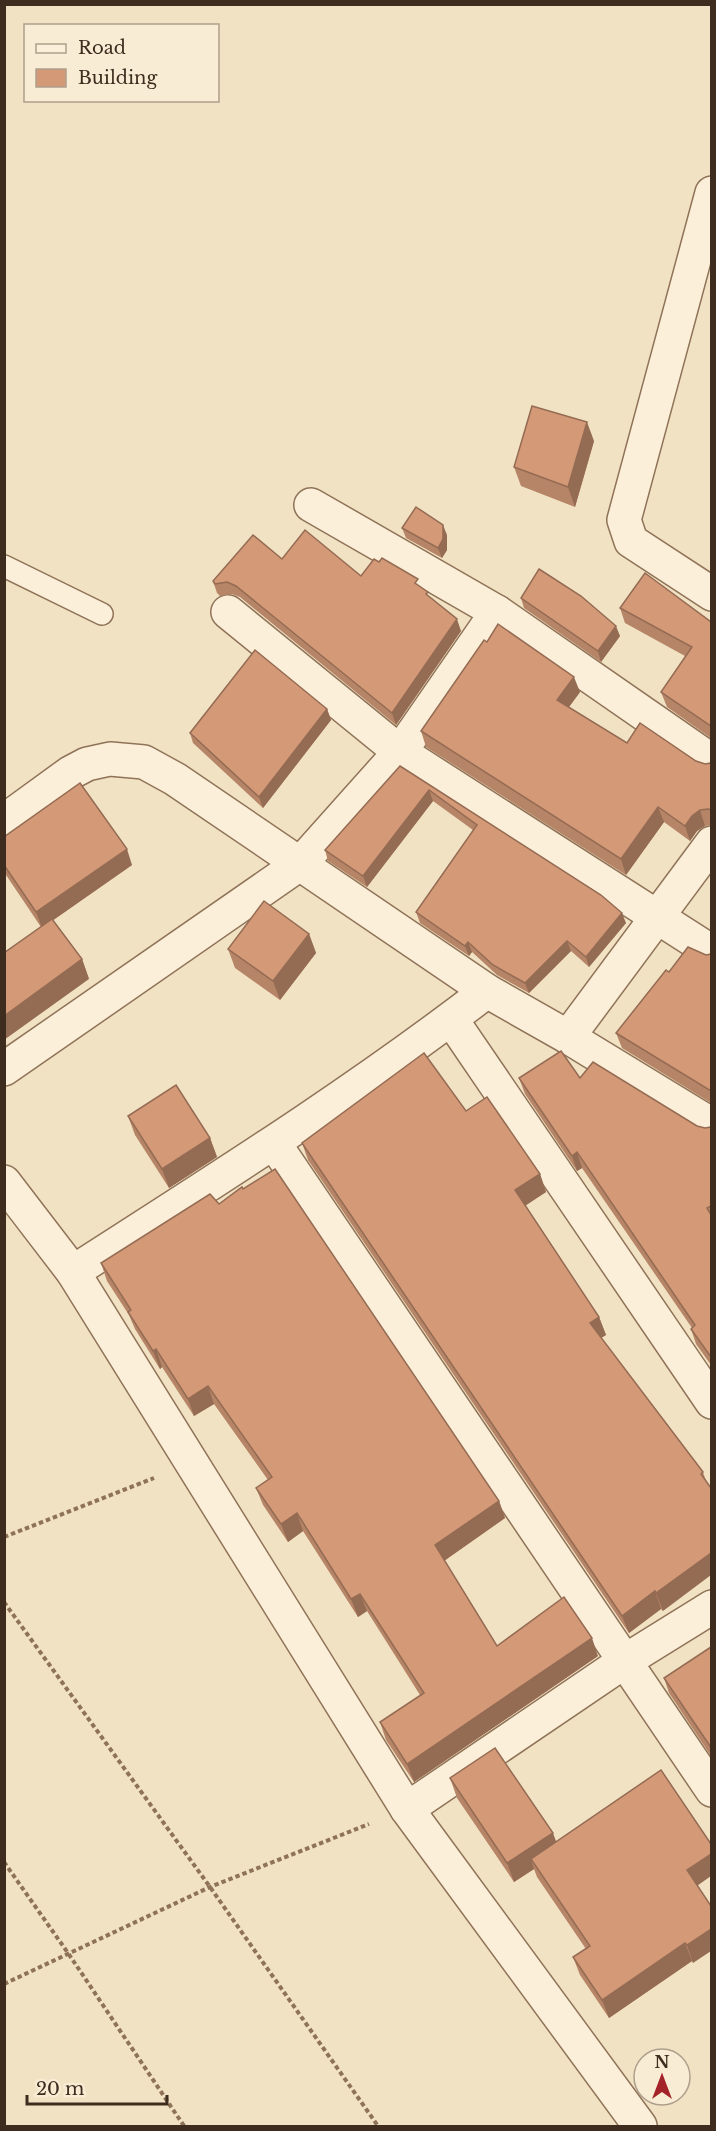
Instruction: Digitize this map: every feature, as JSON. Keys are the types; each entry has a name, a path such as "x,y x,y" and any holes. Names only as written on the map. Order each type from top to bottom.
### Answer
{"street":[{"path":"711,193 624,520 632,541 711,594"},
{"path":"311,505 498,612 711,761"},
{"path":"228,612 400,752 711,952"},
{"path":"4,1069 301,863 400,752 498,612"},
{"path":"4,821 70,773 87,764 110,759 144,762 175,779 301,863 487,991 568,1037 711,1125"},
{"path":"568,1037 711,843"},
{"path":"73,1272 274,1143 487,991"},
{"path":"451,1018 711,1402"},
{"path":"274,1143 711,1790"},
{"path":"4,1182 73,1272 407,1809 640,2127"},
{"path":"407,1809 625,1661 711,1607"}],"lane":[{"path":"4,566 102,614"}],"path":[{"path":"4,1537 193,1462"},
{"path":"4,1602 210,1887 378,2127"},
{"path":"4,1984 210,1887 407,1809"},
{"path":"4,1862 68,1953 184,2127"}],"building":[{"path":"532,406 587,422 568,487 514,467"},
{"path":"416,507 443,525 443,539 438,548 402,528"},
{"path":"305,530 361,576 374,559 379,562 382,558 418,579 415,583 457,619 392,713 236,586 227,582 215,584 213,581 253,535 282,559"},
{"path":"539,569 581,596 616,626 598,651 521,598"},
{"path":"645,573 711,622 711,726 661,692 692,647 620,608"},
{"path":"498,624 574,677 557,700 627,743 640,723 696,761 711,763 711,810 700,810 685,826 658,807 621,859 421,731 484,640 487,642"},
{"path":"255,650 327,709 259,797 190,733"},
{"path":"400,766 601,895 622,913 586,957 567,941 525,983 493,965 468,942 465,946 416,912 477,825 429,790 363,876 325,850"},
{"path":"80,783 127,849 36,912 4,865 4,837"},
{"path":"264,901 309,934 273,981 228,949"},
{"path":"52,919 82,959 4,1016 4,953"},
{"path":"688,947 706,955 711,954 711,1091 616,1033 666,970 669,972"},
{"path":"561,1051 580,1078 593,1062 697,1126 711,1127 711,1206 707,1208 711,1215 711,1357 691,1329 695,1325 577,1152 572,1156 519,1078"},
{"path":"424,1053 466,1111 487,1097 540,1174 515,1190 599,1317 590,1323 703,1472 701,1474 711,1488 711,1553 622,1616 302,1143"},
{"path":"176,1085 210,1138 162,1169 128,1116"},
{"path":"275,1169 499,1501 435,1545 497,1646 564,1597 592,1638 407,1764 380,1722 424,1693 360,1594 351,1599 297,1513 281,1524 256,1488 272,1477 208,1386 188,1399 156,1349 153,1351 128,1312 131,1310 101,1263 210,1194 219,1204 242,1187 243,1189"},
{"path":"711,1647 711,1745 710,1746 664,1678"},
{"path":"495,1748 553,1833 507,1863 450,1778"},
{"path":"661,1770 711,1844 711,1854 687,1870 711,1906 711,1929 687,1945 685,1943 602,2000 573,1957 590,1946 531,1859"}]}
